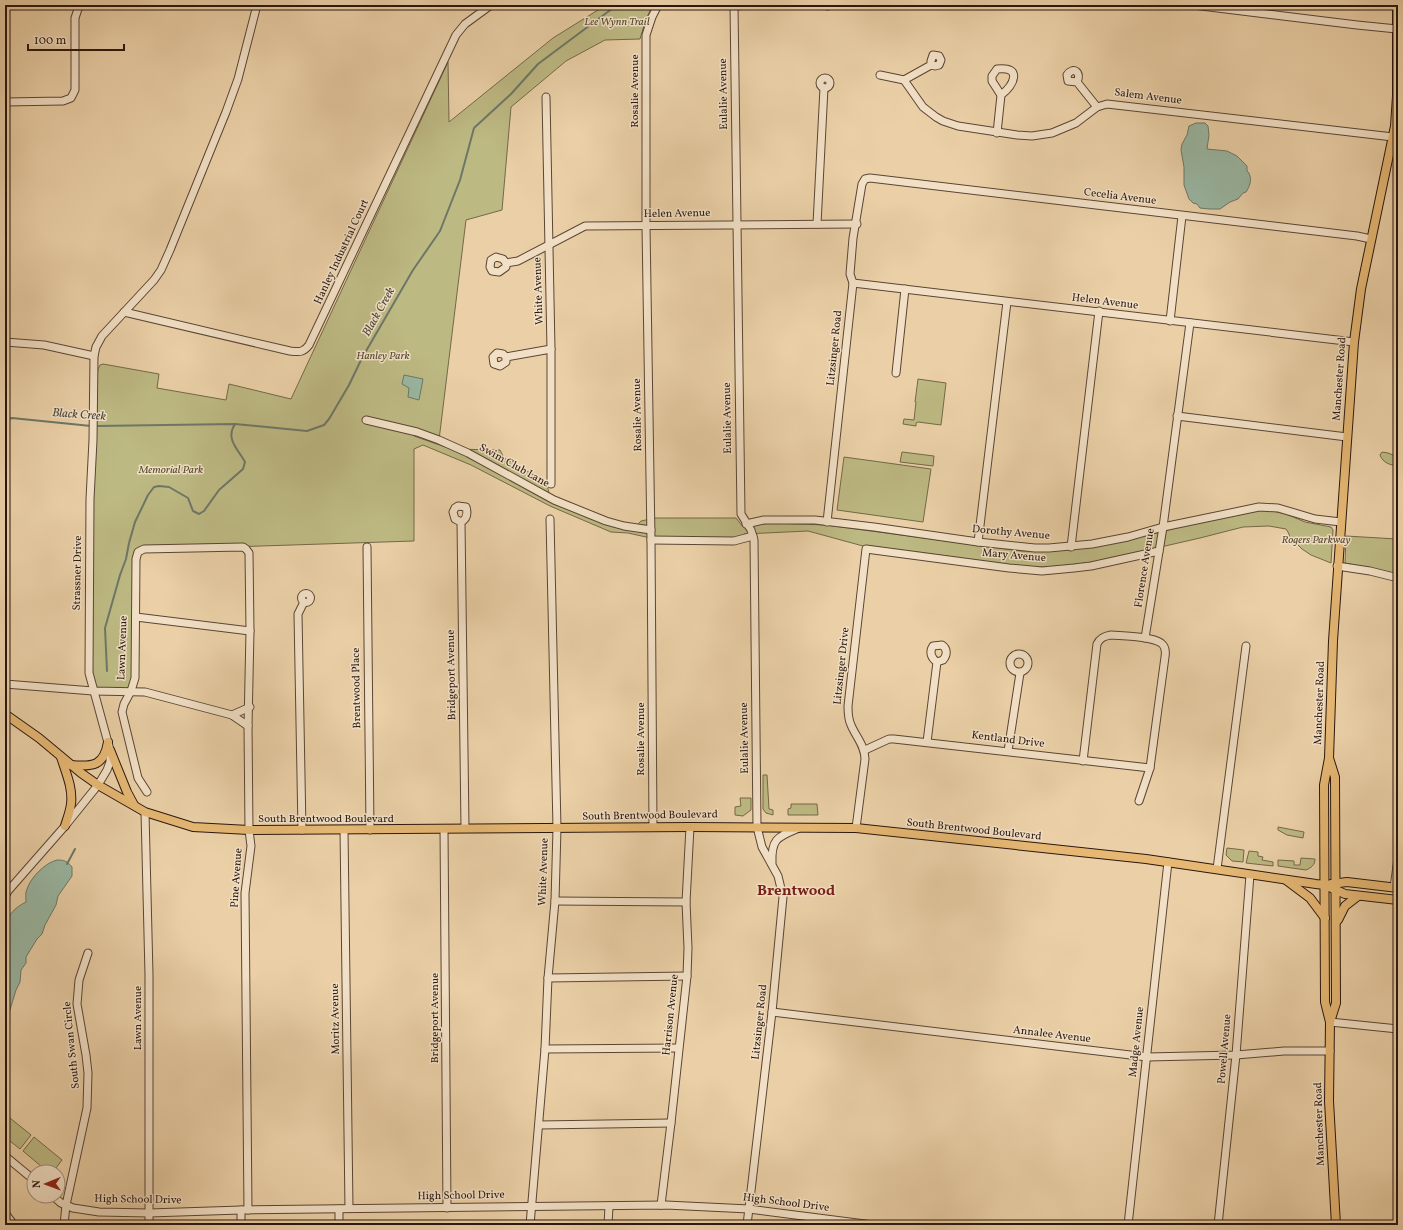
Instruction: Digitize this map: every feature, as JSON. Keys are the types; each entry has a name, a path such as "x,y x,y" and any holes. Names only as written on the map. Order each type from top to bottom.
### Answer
{"main road":[{"name":"Manchester Road","path":"1336,1225 1329,1108 1330,1022 1325,1002 1324,785 1329,758 1332,659 1340,522 1354,342 1361,289 1393,137 1397,96 1397,5"},
{"name":"South Brentwood Boulevard","path":"5,714 39,738 71,765 98,784 145,812 193,826 249,830 757,826 856,828 1146,859 1325,885 1336,887 1345,894 1398,900"},
{"path":"71,765 80,766 94,764 100,761 109,746"},
{"path":"109,746 126,792 135,806"},
{"path":"61,756 71,792 71,806 65,826"},
{"name":"Manchester Road","path":"1329,758 1335,777 1336,887 1336,1003 1330,1022"},
{"path":"1286,879 1314,903 1325,918"},
{"name":"South Brentwood Boulevard","path":"1336,887 1348,882 1396,888"},
{"path":"1336,924 1345,906 1358,896"}],"street":[{"path":"5,102 63,101 71,98 75,90 75,18 81,5"},
{"path":"5,342 44,345 94,356 99,341 154,280 161,270 170,250 226,112 238,79 257,5"},
{"name":"Hanley Industrial Court","path":"124,312 290,351 301,352 306,350 310,345 456,35 465,24 491,5"},
{"name":"Rosalie Avenue","path":"652,827 651,530 646,226 646,36 652,17 658,5"},
{"path":"734,6 751,5"},
{"path":"825,5 833,5"},
{"path":"1193,5 1398,29"},
{"name":"Eulalie Avenue","path":"734,6 740,514 753,536 757,826"},
{"path":"880,75 904,80 931,65"},
{"path":"904,80 918,101 936,117 958,126 998,133 1032,136 1052,133 1076,123 1097,107 1077,82"},
{"path":"817,224 824,88"},
{"path":"998,133 1001,95"},
{"name":"White Avenue","path":"546,97 551,349 551,484"},
{"name":"Salem Avenue","path":"1097,107 1106,104 1393,137"},
{"name":"Cecelia Avenue","path":"865,179 878,179 1357,236 1371,239"},
{"name":"Litzsinger Road","path":"827,522 853,283 850,274 853,238 857,224 862,184 865,179"},
{"path":"1170,321 1182,216"},
{"name":"Helen Avenue","path":"506,263 518,261 585,226 857,224"},
{"name":"Helen Avenue","path":"853,283 1354,342"},
{"path":"896,373 906,289"},
{"path":"978,542 1008,302"},
{"path":"1071,547 1099,312"},
{"name":"Florence Avenue","path":"1145,638 1163,527 1190,323"},
{"path":"506,357 551,349"},
{"name":"Strassner Drive","path":"5,897 65,826 98,784 110,762 109,746 89,674 90,493 94,415 94,356"},
{"path":"1177,416 1347,437"},
{"name":"Swim Club Lane","path":"366,420 417,432 439,440 468,453 554,500 606,522 651,530"},
{"name":"Dorothy Avenue","path":"746,524 764,520 815,520 978,542 1035,548 1071,547 1128,537 1163,527 1259,506 1278,508 1315,519 1340,522"},
{"name":"White Avenue","path":"530,1225 545,1049 548,978 555,901 557,828 550,519"},
{"name":"Bridgeport Avenue","path":"461,522 465,828"},
{"path":"651,540 734,541 753,536"},
{"name":"Lawn Avenue","path":"147,792 138,778 122,717 124,704 131,691 135,678 137,555 139,550 239,547 246,549"},
{"name":"Brentwood Place","path":"367,547 370,830"},
{"name":"Pine Avenue","path":"241,1225 244,1210 245,893 251,852 249,830 248,726 250,707 249,553 246,549"},
{"name":"Mary Avenue","path":"866,549 1009,568 1042,570 1091,566 1159,551"},
{"name":"Litzsinger Drive","path":"865,750 851,725 848,706 866,549"},
{"path":"1338,566 1370,571 1398,578"},
{"path":"302,830 298,614 304,602"},
{"path":"136,617 250,631"},
{"path":"1083,761 1097,644 1099,640 1106,635 1111,635 1145,638 1162,643 1166,653 1150,768 1139,801"},
{"path":"1217,869 1246,646"},
{"path":"927,742 937,662"},
{"path":"1008,751 1020,673"},
{"path":"5,684 93,691 145,692 232,715 248,726"},
{"path":"232,715 250,707"},
{"name":"Kentland Drive","path":"865,750 889,739 927,742 1150,768"},
{"path":"856,828 865,750"},
{"name":"Lawn Avenue","path":"145,812 149,975 149,1225"},
{"name":"Litzsinger Road","path":"747,1225 772,1012 783,897 780,882 762,847 757,826"},
{"name":"Harrison Avenue","path":"661,1205 687,976 688,948 686,902 690,827"},
{"path":"772,865 773,844 778,838 800,827"},
{"name":"Bridgeport Avenue","path":"444,829 447,1208"},
{"name":"Moritz Avenue","path":"344,830 349,1208"},
{"path":"1396,888 1398,858"},
{"name":"Madge Avenue","path":"1128,1225 1168,862"},
{"name":"Powell Avenue","path":"1218,1225 1236,1056 1250,874"},
{"path":"5,883 12,887"},
{"path":"555,901 686,902"},
{"name":"South Swan Circle","path":"64,1225 66,1205 87,1108 88,1074 77,1004 79,980 88,953"},
{"path":"548,978 687,976"},
{"name":"Annalee Avenue","path":"772,1012 1147,1057 1236,1056 1284,1051 1330,1051"},
{"path":"1330,1022 1398,1029"},
{"path":"545,1049 678,1048"},
{"path":"539,1125 671,1124"},
{"path":"5,1156 26,1173"},
{"name":"High School Drive","path":"66,1205 73,1208 99,1212 149,1213 349,1208 661,1205 705,1206 749,1209 873,1225"},
{"path":"608,1225 609,1206"},
{"path":"339,1209 339,1225"},
{"path":"5,1214 14,1225"}],"green space":[{"path":"606,5 653,5 646,19 640,39 605,40 566,61 511,107 502,210 466,220 439,440 414,432 414,436 451,449 500,450 504,458 546,482 550,496 606,519 637,525 641,521 655,518 736,518 743,527 770,523 826,525 1021,551 1050,551 1108,544 1222,516 1251,510 1268,510 1286,514 1305,522 1331,527 1333,530 1331,563 1311,555 1302,549 1290,537 1286,529 1269,526 1243,527 1095,562 1049,567 1024,567 863,546 808,531 744,534 740,538 674,539 646,537 628,533 611,532 550,506 471,465 423,445 414,449 414,541 139,550 131,691 93,691 89,673 93,411 98,369 100,365 103,364 159,374 157,388 226,400 229,384 291,399 448,62 449,122 553,38"},
{"path":"918,379 946,383 941,425 918,422 916,423 916,426 903,424 904,419 914,420"},
{"path":"902,452 934,456 933,466 900,462"},
{"path":"1382,452 1398,457 1398,466 1385,462 1380,455"},
{"path":"844,457 931,469 923,522 837,510"},
{"path":"1398,528 1398,574 1345,563 1346,536 1397,539"},
{"path":"763,775 767,775 769,809 773,810 773,815 766,813 763,809"},
{"path":"740,798 751,798 751,810 743,816 735,815 735,807 741,806"},
{"path":"791,804 817,804 818,815 788,815 788,809 791,808"},
{"path":"1278,827 1304,832 1303,838 1287,835 1278,830"},
{"path":"1227,848 1244,850 1243,862 1232,861 1226,855"},
{"path":"1249,851 1258,852 1258,856 1263,857 1262,860 1273,862 1273,866 1246,863"},
{"path":"1301,858 1315,859 1313,865 1306,870 1278,866 1278,860 1294,861 1294,865 1300,865"},
{"path":"5,1114 31,1135 20,1149 5,1137"},
{"path":"34,1137 62,1160 59,1164 38,1164 23,1151"}],"shaded area":[{"path":"1196,123 1205,123 1208,126 1209,135 1207,149 1227,151 1237,156 1247,166 1247,171 1250,176 1249,187 1246,192 1243,193 1238,199 1230,202 1220,209 1200,208 1189,199 1184,185 1184,167 1181,150 1182,144 1187,135 1189,126"},
{"path":"404,375 423,379 419,400 408,397 409,388 402,384"},
{"path":"57,860 65,861 72,867 72,876 58,896 56,905 45,925 42,934 37,939 26,957 26,963 21,970 20,982 9,1013 5,1032 5,926 12,912 26,902 26,891 35,875 43,867"}],"waterway":[{"name":"Black Creek","path":"96,426 235,424 307,431 324,425 349,385 362,358 413,270 440,231 460,180 474,128 511,94 538,64 617,5"},
{"name":"Black Creek","path":"5,420 12,418 91,426"},
{"path":"107,671 105,628 126,559 135,522 148,495 154,487 169,487 188,498 193,511 199,514 204,511 219,490 243,469 245,462 236,448 231,434 235,424"},
{"path":"67,864 75,849"}],"district":[{"name":"Brentwood","path":"796,891"}],"park label":[{"name":"Lee Wynn Trail","path":"617,22"},
{"name":"Hanley Park","path":"383,356"},
{"name":"Memorial Park","path":"171,470"},
{"name":"Rogers Parkway","path":"1316,540"}]}
